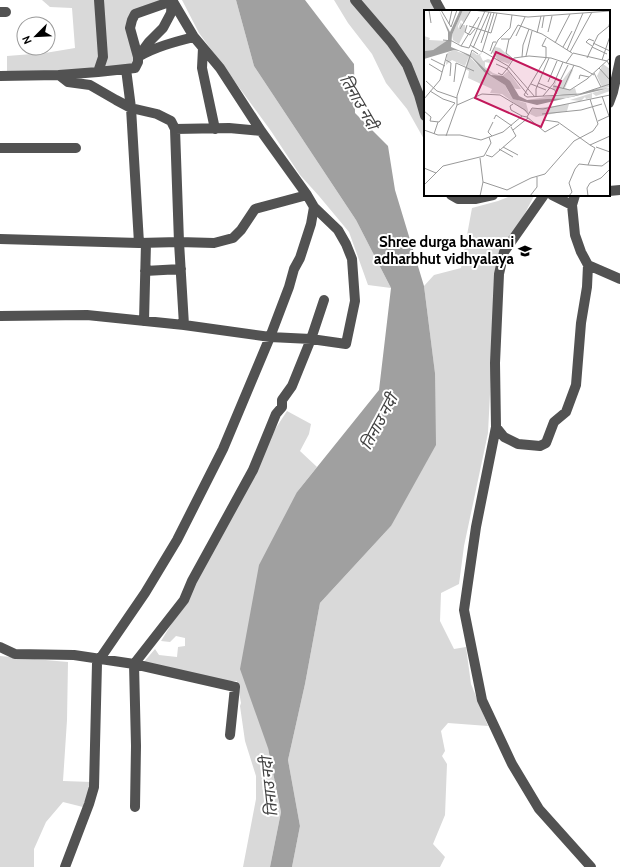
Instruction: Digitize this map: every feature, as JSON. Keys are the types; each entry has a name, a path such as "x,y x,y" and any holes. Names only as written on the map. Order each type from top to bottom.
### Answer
{"street":[{"path":"98,72 103,57 99,0"},
{"path":"0,316 87,315 184,325 270,337 311,339 346,344 355,301 352,259 346,244 338,230 314,207 261,131 220,68 194,37 172,0"},
{"path":"138,57 149,42 163,28 171,14 172,0"},
{"path":"0,76 59,75 135,68 138,62 138,57 130,28 135,14 172,0"},
{"path":"356,0 391,42 407,66 419,95 424,112"},
{"path":"435,0 440,10"},
{"path":"138,57 161,46 194,37"},
{"path":"202,48 202,68 215,129"},
{"path":"610,100 620,60"},
{"path":"126,69 143,243 145,271 144,321"},
{"path":"59,75 68,82 90,85 131,108 157,114 171,121 175,129 184,325"},
{"path":"175,129 229,128 261,131"},
{"path":"0,148 76,148"},
{"path":"610,191 620,190"},
{"path":"0,239 143,243 214,243 232,238 241,230 255,209 307,195"},
{"path":"452,196 458,200 475,199 488,196"},
{"path":"543,196 504,252 499,274 495,363 496,427 476,527 464,610 482,700 512,764 539,809 591,867"},
{"path":"496,427 504,437 518,444 540,446 546,443 554,422 566,412 576,385 588,265 581,252 575,235 574,200 556,196"},
{"path":"65,867 94,787 97,663 145,593 177,540 223,449 270,337 289,287 294,269 300,258 311,224 314,207"},
{"path":"588,265 620,279"},
{"path":"145,271 181,269"},
{"path":"135,807 136,746 134,664 184,600 192,581 253,470 276,414 282,406 282,400 292,386 311,339 324,300"},
{"path":"0,647 15,654 74,655 134,664 235,687 230,735"}],"shaded area":[{"path":"42,0 96,0 100,59 97,70 7,73 7,56 56,56 56,51 75,48 72,8 50,7"},
{"path":"100,0 163,0 134,11 135,65 105,67"},
{"path":"182,0 236,0 254,66 356,220 391,288 368,285 349,232 300,175 271,131 199,33"},
{"path":"334,0 440,0 445,10 424,10 424,139 407,109 386,83 372,54 348,23"},
{"path":"510,196 534,196 515,232 495,295 488,433 464,546 459,584 441,593 440,621 454,649 466,647 471,684 488,726 448,723 441,731 445,751 442,756 447,764 445,815 433,844 445,857 440,867 292,867 300,826 288,760 305,684 320,603 391,526 435,373 424,286 434,275 461,268 472,208"},
{"path":"287,411 311,424 309,434 300,451 317,467 297,492 268,748 281,812 270,867 243,867 256,799 256,776 245,741 237,681 228,681 143,663 155,649 159,655 177,657 178,647 185,646 185,638 176,636 170,642 161,641 182,607 272,434"},
{"path":"0,656 68,662 67,720 63,781 92,782 83,807 63,802 46,822 34,849 34,867 0,867"}],"water":[{"name":"तिनाउ नदी","path":"236,0 305,0 354,64 355,113 388,146 395,190 424,286 435,373 436,445 391,526 320,603 305,684 288,760 300,826 292,867 270,867 281,812 268,748 240,669 259,565 297,492 379,390 391,288 356,220 254,66"}],"place":[{"name":"Shree durga bhawani adharbhut vidhyalaya","path":"525,251"}]}
